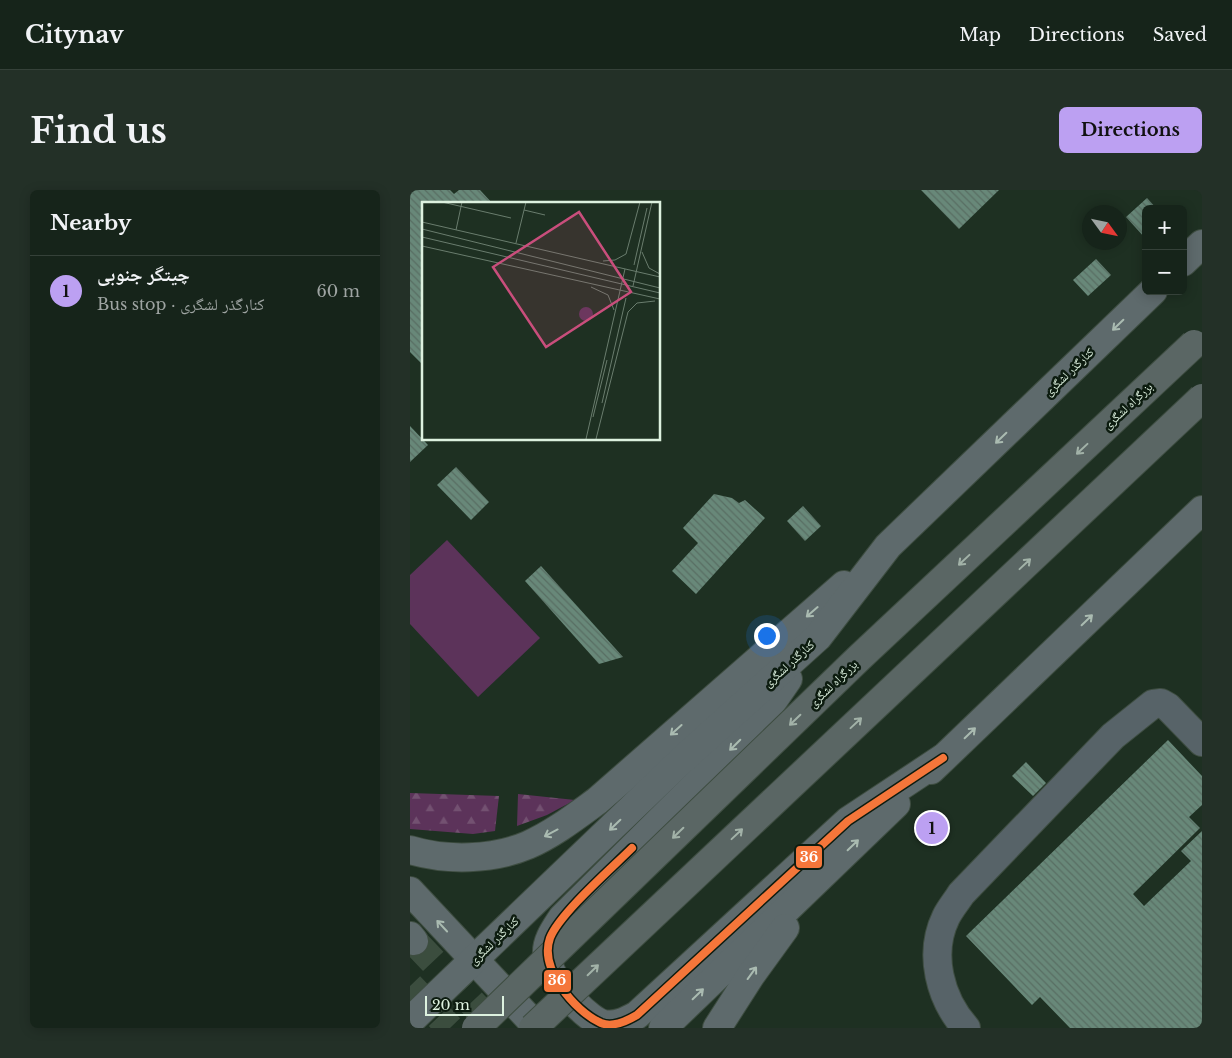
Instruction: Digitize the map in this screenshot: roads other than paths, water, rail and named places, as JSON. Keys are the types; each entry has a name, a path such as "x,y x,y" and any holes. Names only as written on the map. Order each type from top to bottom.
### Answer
{"highway":[{"name":"بزرگراه لشگری","path":"476,1028 852,665 1194,344"},
{"path":"533,1028 1202,398"}],"main road":[{"path":"1187,258 1202,244"},
{"name":"کنارگذر لشگری","path":"410,1022 682,760 818,638 888,546 1149,295"},
{"path":"663,1028 1202,510"},
{"path":"410,850 451,857 489,855 527,846 563,826 597,801 888,546"},
{"path":"818,638 757,724 562,918 550,937 547,953 551,972 562,989 584,1012 602,1024 620,1024 637,1015 848,821 943,758"},
{"path":"716,1028 751,975 831,866"},
{"path":"410,891 538,1028"}],"lane":[{"path":"961,1026 948,1005 940,979 936,953 946,918 961,894 1114,736 1153,704 1161,703 1168,706 1202,742"}],"tunnel":[{"path":"414,941 496,1028"},
{"path":"410,986 450,1028"}],"place":[{"name":"چیتگر جنوبی","path":"932,828"}]}
